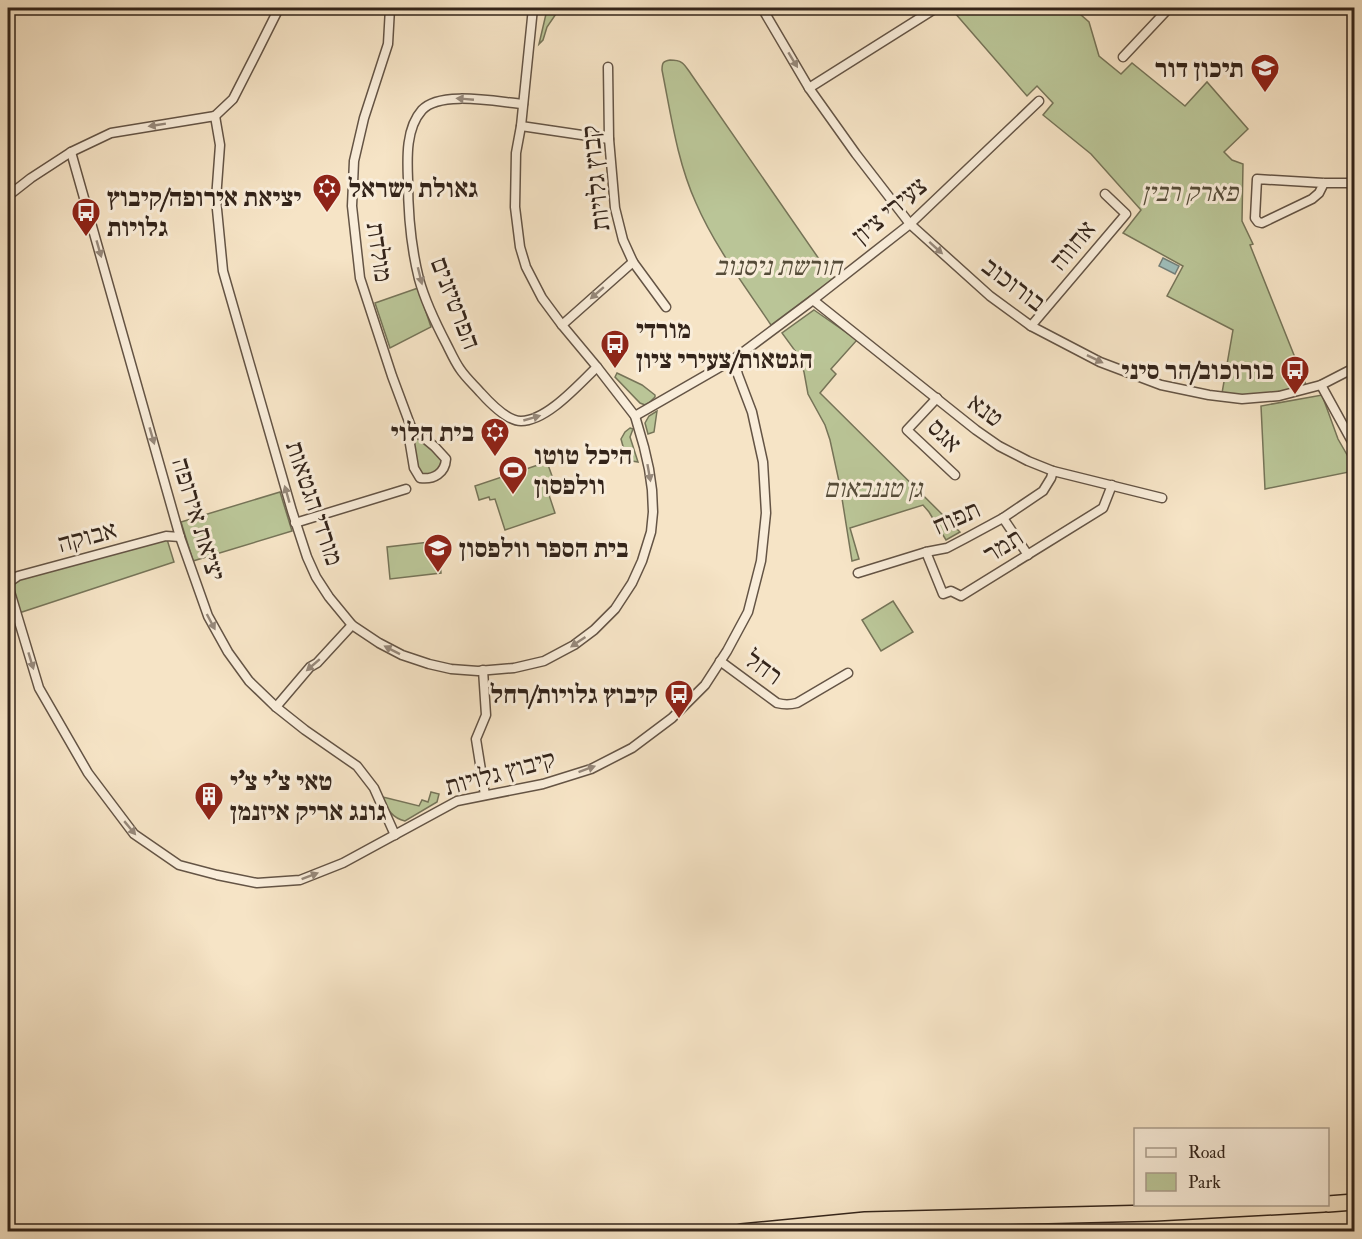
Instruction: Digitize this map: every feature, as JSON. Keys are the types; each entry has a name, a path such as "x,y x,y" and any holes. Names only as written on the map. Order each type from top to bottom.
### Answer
{"highway":[{"path":"1329,1204 1354,1202"},
{"path":"741,1232 865,1220 1155,1213 1288,1206"}],"street":[{"path":"8,196 71,152 111,133 215,116 233,99 279,8"},
{"name":"מולדת","path":"390,8 388,44 364,118 354,161 352,206 360,278 411,427 410,444 414,468 420,478 433,477 445,467 446,459 411,427"},
{"name":"מורדי הגטאות","path":"215,116 220,145 216,199 222,271 295,523 316,577 352,625 379,643 411,658 451,669 483,670 514,668 544,661 574,645 594,630 615,609 632,583 650,539 653,512 649,469 635,416 542,298 526,267 520,247 515,207 516,153 534,8"},
{"path":"809,88 936,8"},
{"path":"1123,57 1169,8"},
{"name":"בורוכוב","path":"763,9 809,88 910,224 990,296 1031,326 1100,362 1161,385 1242,399 1280,396 1321,385 1354,368"},
{"name":"קבוץ גלויות","path":"608,67 609,139 615,208 623,240 633,262 666,307"},
{"name":"הפרטיזנים","path":"523,104 452,98 435,101 423,110 414,123 409,138 407,170 412,242 419,279 438,327 459,369 488,402 510,419 520,421 538,417 552,409 597,367"},
{"name":"צעירי ציון","path":"635,416 734,358 813,300 910,224 1039,101"},
{"path":"521,126 609,139"},
{"name":"יציאת אירופה","path":"71,152 180,537 208,616 228,652 249,681 305,730 357,766 374,788 395,835"},
{"path":"1324,183 1319,193 1312,199 1262,223 1255,218 1257,179 1354,183"},
{"name":"אחווה","path":"1031,326 1126,214 1105,194"},
{"path":"562,325 633,262"},
{"name":"טנא","path":"813,300 999,446 1053,471 1162,498"},
{"name":"קיבוץ גלויות","path":"8,584 9,598 39,688 88,773 134,834 180,865 257,883 300,880 343,863 457,801 543,784 591,769 632,748 672,718 705,685 748,612 761,561 766,513 763,462 752,412 734,358"},
{"path":"1321,385 1354,445"},
{"name":"אגס","path":"938,398 907,430 955,475"},
{"name":"תפוח","path":"858,573 926,552 947,548 1003,518 1043,491 1052,478 1053,471"},
{"name":"תמר","path":"926,552 943,594 949,591 957,594 1028,555 1103,508 1112,485"},
{"path":"295,523 406,489"},
{"path":"1003,518 1028,555"},
{"name":"אבוקה","path":"8,584 18,576 166,536 180,537"},
{"path":"276,707 310,667 317,663 352,625"},
{"name":"רחל","path":"720,661 783,705 797,703 848,673"},
{"path":"483,670 486,715 476,740 485,795"}],"green space":[{"path":"553,8 560,8 539,44 546,14"},
{"name":"פארק רבין","path":"956,8 1073,8 1089,22 1099,56 1121,74 1132,63 1185,106 1207,82 1248,129 1224,152 1232,160 1243,164 1242,221 1253,244 1250,245 1306,385 1273,394 1242,396 1222,393 1233,330 1167,296 1183,266 1123,233 1141,210 1091,154 1043,115 1053,103 1037,86 1027,96 954,12 958,10"},
{"name":"חורשת ניסנוב","path":"670,60 681,62 687,68 834,278 771,325 721,251 689,187 675,138 662,70 663,63"},
{"path":"418,288 431,327 390,348 375,303"},
{"name":"גן טננבאום","path":"814,310 857,340 831,369 836,374 820,393 960,532 946,540 923,505 850,528 859,559 852,561 830,440 825,425 808,394 804,372 796,352 782,333"},
{"path":"617,373 642,385 655,397 645,405 640,403 615,377"},
{"path":"1322,395 1338,439 1354,471 1265,489 1261,406"},
{"path":"657,411 654,432 648,434 645,423 649,416"},
{"path":"411,427 435,447 445,467 426,478 414,468"},
{"path":"630,428 633,429 630,437 638,462 626,457 621,439"},
{"name":"היכל טוטו וולפסון","path":"547,462 552,476 553,493 549,495 555,513 505,530 495,499 490,500 489,497 479,500 475,486"},
{"path":"280,492 292,531 193,561 181,522"},
{"path":"166,536 174,562 16,614 8,583"},
{"path":"438,541 441,573 390,579 387,547"},
{"path":"893,601 913,632 881,651 862,620"},
{"path":"431,792 439,794 437,802 405,821 396,818 390,812 383,797 419,806 422,800 428,802"}],"water":[{"path":"1163,258 1179,266 1175,274 1159,266"}],"place":[{"name":"תיכון דור","path":"1265,94"},
{"name":"גאולת ישראל","path":"327,214"},
{"name":"יציאת אירופה/קיבוץ גלויות","path":"86,238"},
{"name":"מורדי הגטאות/צעירי ציון","path":"615,370"},
{"name":"בורוכוב/הר סיני","path":"1295,396"},
{"name":"בית הלוי","path":"495,458"},
{"name":"היכל טוטו וולפסון","path":"513,496"},
{"name":"בית הספר וולפסון","path":"438,574"},
{"name":"קיבוץ גלויות/רחל","path":"679,720"},
{"name":"טאי צ'י צ'י גונג אריק איזנמן","path":"209,822"}]}
